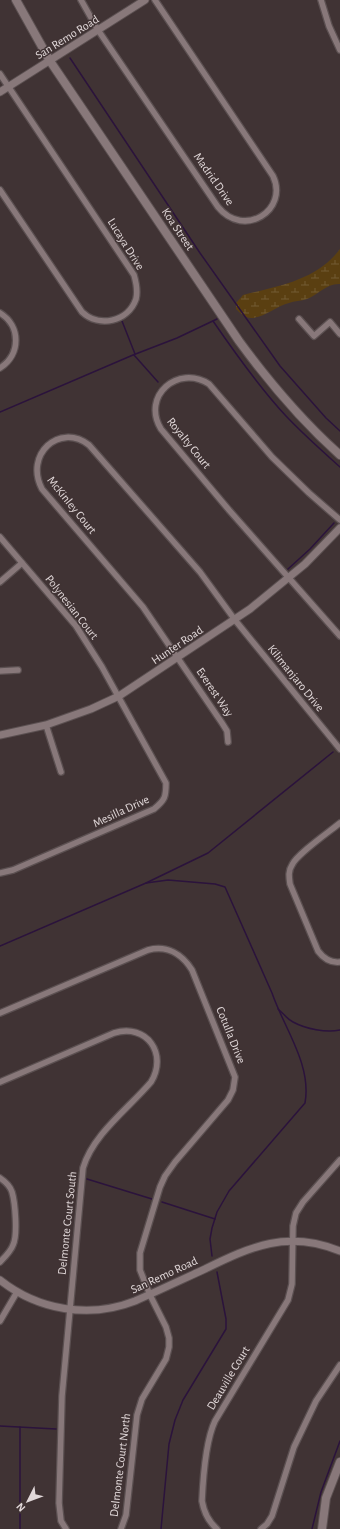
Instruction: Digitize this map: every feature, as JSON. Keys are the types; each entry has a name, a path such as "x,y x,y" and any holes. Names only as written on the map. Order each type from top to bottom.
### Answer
{"main road":[{"name":"Koa Street","path":"16,0 50,61 253,360 288,402 340,456"},
{"path":"322,1529 326,1498 340,1462"}],"street":[{"name":"Madrid Drive","path":"81,0 98,30 218,207 228,217 235,220 246,222 258,218 268,211 275,198 276,187 273,176 155,0"},
{"name":"San Remo Road","path":"0,92 145,0"},
{"path":"321,0 329,26 340,50"},
{"name":"Lucaya Drive","path":"0,74 134,274 137,294 133,305 127,312 117,319 106,321 90,318 82,312 0,190"},
{"path":"0,313 10,322 16,334 16,341 11,358 0,368"},
{"path":"299,319 314,336 330,322 340,334"},
{"name":"Royalty Court","path":"340,520 309,493 272,457 209,384 199,378 188,377 176,380 164,388 158,396 155,407 157,421 161,429 229,510 340,636"},
{"name":"McKinley Court","path":"178,657 143,607 42,489 36,472 37,462 42,452 51,443 60,438 70,437 82,440 89,445 200,572 235,620"},
{"name":"Hunter Road","path":"0,735 46,726 91,709 119,696 235,620 289,578 340,528"},
{"name":"Polynesian Court","path":"0,537 76,626 119,696"},
{"path":"0,582 22,563"},
{"name":"Kilimanjaro Drive","path":"235,620 340,749"},
{"name":"Everest Way","path":"178,657 227,731 228,742"},
{"path":"0,671 18,670"},
{"name":"Mesilla Drive","path":"0,872 13,870 119,825 154,809 162,803 166,794 166,783 119,696"},
{"path":"46,726 61,772"},
{"path":"340,823 296,859 290,867 289,877 290,884 318,951 327,960 334,963 340,962"},
{"name":"Cotulla Drive","path":"0,1012 153,948 166,949 179,954 192,970 232,1067 235,1077 234,1086 228,1100 175,1162 165,1176 160,1187 139,1259 140,1270 150,1295"},
{"name":"Delmonte Court South","path":"0,1082 120,1032 129,1031 141,1034 150,1042 156,1052 158,1067 152,1082 101,1136 85,1161 70,1310"},
{"name":"Deauville Court","path":"217,1529 208,1519 202,1500 209,1435 215,1421 288,1300 292,1284 294,1222 298,1209 340,1160"},
{"path":"0,1178 8,1185 12,1194 16,1233 15,1241 11,1250 0,1262"},
{"name":"San Remo Road","path":"0,1280 17,1292 41,1303 70,1310 92,1310 112,1308 130,1303 254,1246 282,1241 293,1241 317,1244 340,1251"},
{"path":"0,1321 17,1292"},
{"name":"Delmonte Court North","path":"121,1529 126,1515 137,1415 142,1399 166,1359 169,1347 169,1338 166,1327 150,1295"},
{"path":"66,1529 61,1521 60,1503 62,1396 70,1310"},
{"path":"261,1529 267,1524 272,1516 290,1458 311,1410 340,1365"}],"green space":[{"path":"340,249 340,284 331,285 307,299 284,305 262,316 251,318 246,317 236,309 236,303 243,295 283,285 309,275 331,260"}],"waterway":[{"path":"70,58 200,253 280,366 326,418 340,431"},
{"path":"0,412 133,355 177,338 217,319"},
{"path":"122,321 135,354"},
{"path":"213,321 248,370 276,405 299,429 340,467"},
{"path":"134,355 158,382"},
{"path":"288,569 310,549 334,523"},
{"path":"0,946 146,883 208,853 333,752"},
{"path":"146,883 168,880 215,884 225,887 296,1047 304,1075 306,1089 305,1103 229,1191 217,1212 210,1239 212,1256"},
{"path":"278,1009 291,1021 304,1027 322,1031 340,1030"},
{"path":"87,1179 152,1199"},
{"path":"162,1202 215,1219"},
{"path":"161,1529 169,1444 175,1420 183,1400 226,1329 226,1319 217,1272"},
{"path":"0,1426 56,1429"},
{"path":"20,1427 20,1529"},
{"path":"312,1529 321,1492 340,1441"}]}
